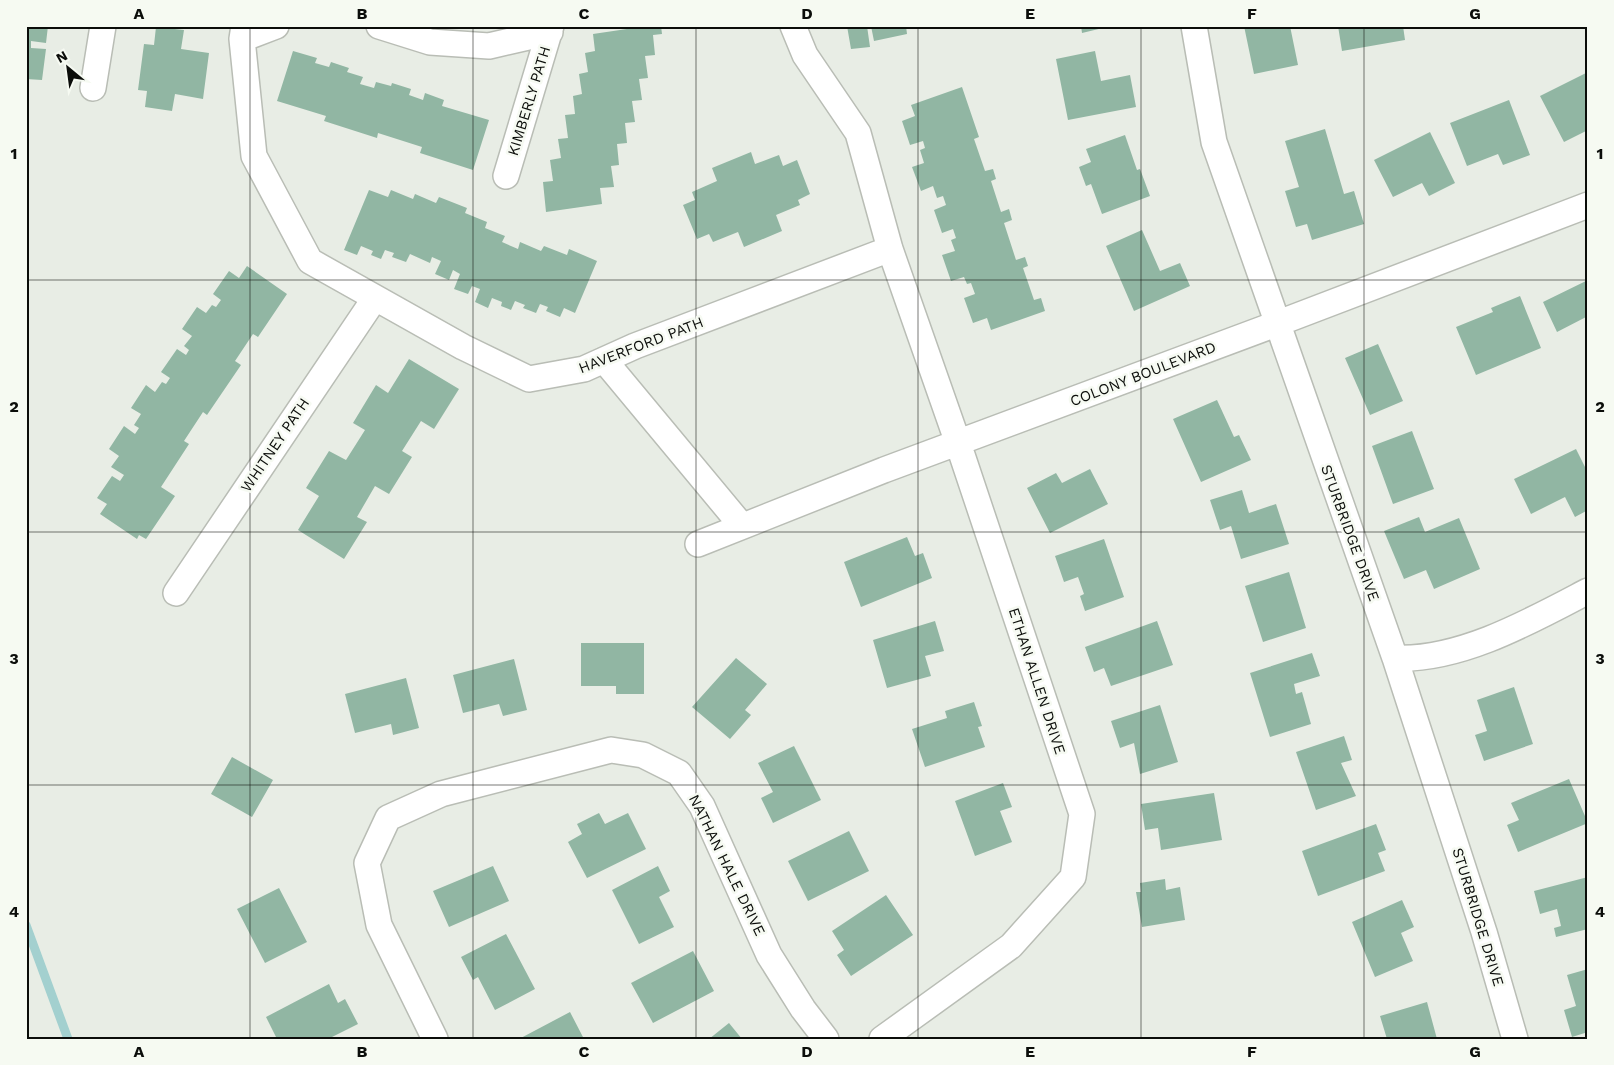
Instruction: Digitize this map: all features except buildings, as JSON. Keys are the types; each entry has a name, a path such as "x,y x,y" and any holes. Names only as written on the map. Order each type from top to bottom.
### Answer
{"street":[{"path":"93,88 103,26"},
{"name":"HAVERFORD PATH","path":"276,26 243,32 254,156 310,261 463,347 529,379 584,369 644,342 890,249"},
{"path":"379,26 430,42 489,46 550,29"},
{"path":"793,26 804,55 858,133 890,249"},
{"name":"STURBRIDGE DRIVE","path":"1194,26 1214,142 1276,324 1395,658 1484,932 1515,1039"},
{"name":"KIMBERLY PATH","path":"506,176 550,29"},
{"name":"COLONY BOULEVARD","path":"698,544 1588,204"},
{"name":"ETHAN ALLEN DRIVE","path":"882,1039 1011,946 1073,877 1082,814 958,444 890,249"},
{"name":"WHITNEY PATH","path":"176,592 375,298"},
{"path":"604,360 742,526"},
{"path":"1395,658 1418,659 1474,644 1532,621 1588,591"},
{"name":"NATHAN HALE DRIVE","path":"435,1039 380,925 367,863 388,818 441,794 611,750 643,755 679,773 702,806 769,955 803,1009 826,1039"}],"waterway":[{"path":"26,925 68,1039"}]}
